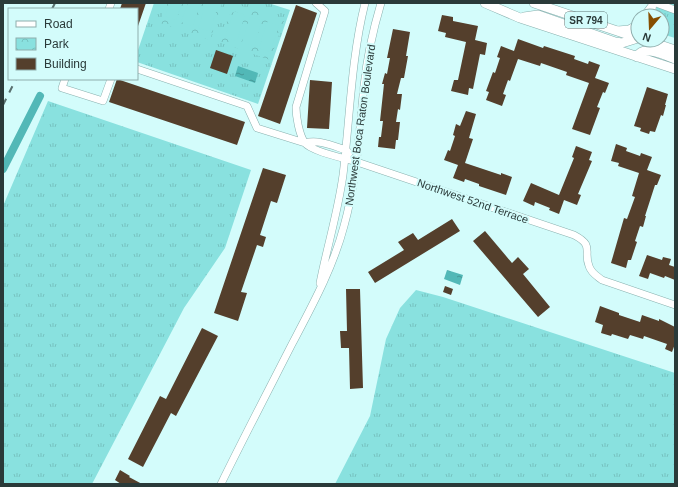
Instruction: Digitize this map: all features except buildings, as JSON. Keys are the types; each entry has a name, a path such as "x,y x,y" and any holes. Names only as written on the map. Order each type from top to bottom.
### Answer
{"main road":[{"name":"SR 794","path":"485,3 520,18 675,69"},
{"name":"SR 794","path":"534,3 630,35"},
{"path":"520,18 538,15 615,42 622,43 630,40"},
{"path":"637,57 639,53 647,50 675,59"}],"street":[{"path":"305,143 297,120 296,107 325,11 316,3"},
{"name":"Northwest Boca Raton Boulevard","path":"319,290 335,217 345,159 354,56 365,3"},
{"name":"Northwest Boca Raton Boulevard","path":"221,484 331,267 342,234 350,204 357,162 366,72 372,34 381,3"},
{"path":"654,3 675,10"},
{"path":"614,30 630,28"},
{"path":"138,69 247,106 257,128 305,143 317,141 346,150 357,162"},
{"path":"65,80 62,88 103,101 111,80"},
{"name":"Northwest 52nd Terrace","path":"305,143 314,149 574,235 586,244 588,250 588,266 593,274 602,280 675,305"}],"green space":[{"path":"154,3 268,3 290,10 258,104 138,62 138,50"},
{"path":"166,3 222,3 210,40 160,23"},
{"path":"169,3 182,3 176,20 165,16"},
{"path":"188,3 200,3 193,26 181,22"},
{"path":"206,3 218,6 210,31 198,28"},
{"path":"233,3 284,21 270,60 220,42"},
{"path":"658,3 675,3 675,38 670,36 670,8 656,8"},
{"path":"234,11 245,15 237,41 225,37"},
{"path":"250,17 262,20 254,46 242,42"},
{"path":"267,22 279,26 270,52 259,48"},
{"path":"48,101 251,170 225,248 184,308 92,484 3,484 3,206"},
{"path":"416,290 443,297 675,373 675,484 335,484 370,416 386,339 400,308"}],"water":[{"path":"238,66 258,73 255,83 235,76"},
{"path":"447,270 463,275 460,285 444,279"}],"waterway":[{"path":"3,169 40,96"}],"railway":[{"path":"52,8 55,3"},
{"path":"3,105 16,80"}]}
